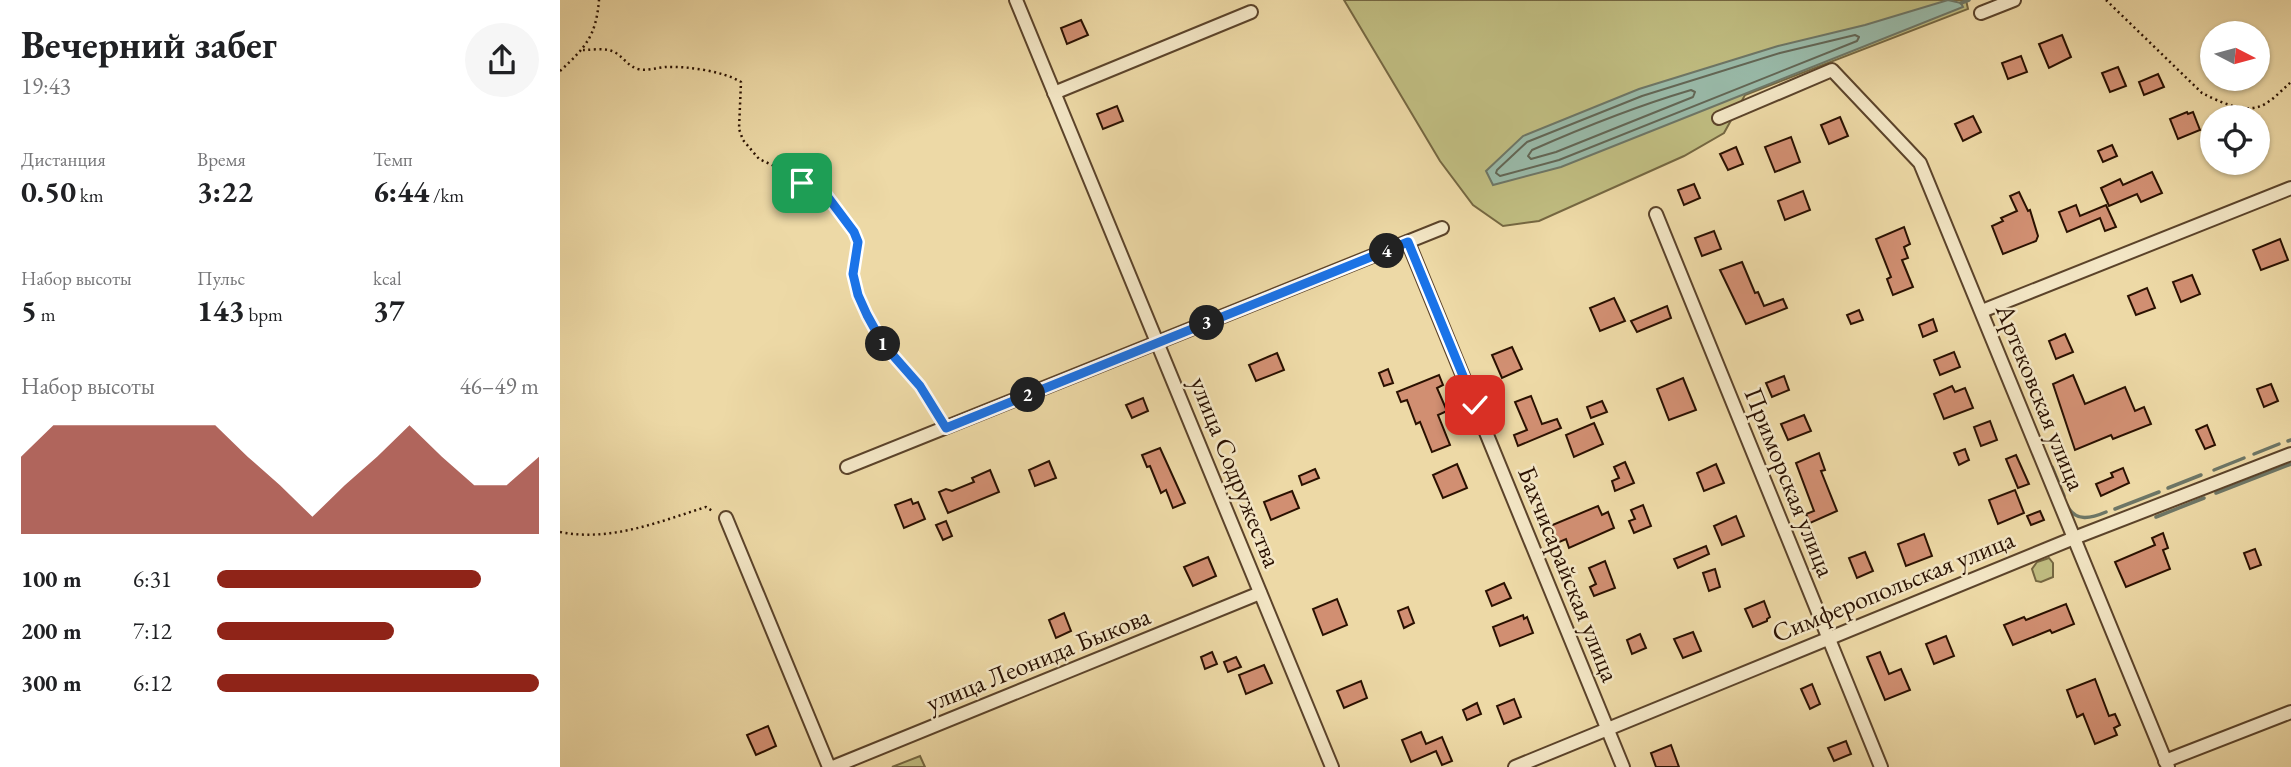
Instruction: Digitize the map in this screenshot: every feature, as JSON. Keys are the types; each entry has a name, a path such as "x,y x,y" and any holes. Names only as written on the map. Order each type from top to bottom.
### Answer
{"street":[{"name":"улица Содружества","path":"1016,0 1332,767"},
{"path":"1981,13 2014,0"},
{"path":"1055,93 1251,12"},
{"name":"Артековская улица","path":"1719,118 1832,70 1920,163 2166,764"},
{"path":"1982,311 2291,188"},
{"name":"Приморская улица","path":"1656,214 1881,767"},
{"path":"846,467 1442,228"},
{"name":"Бахчисарайская улица","path":"1408,242 1623,767"},
{"name":"Симферопольская улица","path":"1515,767 1828,637 2291,454"},
{"path":"726,518 831,767"},
{"name":"улица Леонида Быкова","path":"831,767 1260,593"},
{"path":"2166,764 2291,712"}],"path":[{"path":"560,71 583,50 597,23 600,0"},
{"path":"2106,0 2202,93 2221,102 2255,107 2265,104 2291,82"},
{"path":"583,50 602,49 615,53 626,64 641,70 667,67 717,72 741,82 739,129 743,139 759,159 824,192 854,232 858,242 853,274 867,315 883,344 920,386 946,428"},
{"path":"560,532 582,536 636,530 706,507 726,518"}],"shaded area":[{"path":"1344,0 1966,0 1968,9 1745,95 1724,133 1684,156 1539,221 1503,226 1473,205 1440,161"},
{"path":"2049,558 2053,563 2053,577 2041,582 2036,581 2032,569 2037,562"},
{"path":"920,756 925,767 892,767"}],"water":[{"path":"1948,0 1961,3 1963,7 1561,167 1493,185 1486,171 1523,136 1639,89 1778,46 1865,25"}],"building":[{"path":"1081,20 1088,35 1067,44 1061,28"},
{"path":"2062,35 2071,57 2049,68 2039,44"},
{"path":"2021,56 2027,72 2008,79 2002,63"},
{"path":"2118,67 2126,86 2110,92 2102,73"},
{"path":"2158,74 2164,87 2144,95 2139,82"},
{"path":"1117,106 1123,121 1103,129 1097,114"},
{"path":"2193,112 2200,130 2178,139 2170,119"},
{"path":"1973,116 1981,132 1963,141 1955,124"},
{"path":"1840,117 1848,136 1829,144 1821,125"},
{"path":"1791,137 1800,162 1775,172 1765,147"},
{"path":"2112,145 2117,156 2103,162 2098,151"},
{"path":"1736,147 1743,164 1728,170 1720,154"},
{"path":"2152,172 2162,193 2141,202 2137,194 2109,206 2101,188 2120,179 2123,185"},
{"path":"1694,184 1700,198 1684,205 1678,190"},
{"path":"1803,191 1810,210 1785,220 1778,201"},
{"path":"2019,192 2028,211 2030,210 2038,236 2036,241 2003,254 1992,226 2003,221 2001,218 2017,211 2010,196"},
{"path":"2076,205 2080,216 2106,205 2116,227 2105,231 2100,218 2067,232 2059,212"},
{"path":"1904,227 1910,244 1904,247 1908,258 1902,260 1913,287 1893,295 1887,279 1891,277 1876,239"},
{"path":"1714,231 1721,249 1702,256 1695,238"},
{"path":"2280,239 2288,260 2261,270 2253,250"},
{"path":"1742,262 1755,293 1758,292 1764,306 1783,299 1787,308 1746,324 1720,270"},
{"path":"2192,275 2200,294 2181,302 2173,282"},
{"path":"2147,288 2155,308 2136,315 2128,296"},
{"path":"1614,298 1625,321 1600,331 1590,308"},
{"path":"1667,306 1671,318 1637,332 1631,321"},
{"path":"1859,310 1863,320 1851,324 1847,315"},
{"path":"1933,319 1937,331 1923,337 1919,325"},
{"path":"2065,334 2073,352 2056,359 2049,341"},
{"path":"1512,347 1522,369 1502,378 1492,355"},
{"path":"1954,352 1960,367 1940,375 1934,360"},
{"path":"1277,353 1284,370 1256,381 1249,365"},
{"path":"1388,369 1393,383 1384,386 1379,373"},
{"path":"1439,375 1443,385 1437,388 1447,411 1438,415 1450,445 1432,452 1420,422 1416,424 1407,400 1401,402 1397,392"},
{"path":"2073,375 2085,404 2125,387 2135,411 2144,407 2151,424 2113,439 2111,435 2075,450 2053,384"},
{"path":"1784,376 1789,390 1772,397 1766,383"},
{"path":"1683,378 1696,410 1669,420 1657,389"},
{"path":"2271,384 2278,401 2264,407 2257,389"},
{"path":"1952,386 1955,392 1965,388 1973,408 1944,419 1934,394"},
{"path":"1531,396 1542,424 1557,419 1561,428 1518,446 1514,435 1527,430 1515,402"},
{"path":"1143,398 1148,411 1132,418 1126,405"},
{"path":"1602,401 1607,412 1591,418 1587,407"},
{"path":"1804,415 1811,431 1788,440 1781,424"},
{"path":"1990,421 1997,440 1981,446 1974,427"},
{"path":"1594,423 1603,444 1574,457 1566,435"},
{"path":"2207,425 2215,445 2205,449 2196,430"},
{"path":"1160,448 1185,503 1173,508 1166,490 1161,493 1150,466 1147,467 1142,455"},
{"path":"1965,449 1969,460 1959,465 1954,453"},
{"path":"1819,453 1825,470 1821,471 1837,511 1810,523 1806,514 1814,511 1796,463"},
{"path":"2016,455 2029,484 2018,488 2006,459"},
{"path":"1049,461 1056,478 1035,486 1029,470"},
{"path":"1625,462 1634,483 1615,491 1612,481 1619,478 1614,467"},
{"path":"1457,464 1467,488 1443,498 1433,475"},
{"path":"1716,464 1724,483 1704,491 1697,473"},
{"path":"2123,468 2129,483 2101,496 2096,484 2113,477 2111,473"},
{"path":"1315,469 1319,478 1302,485 1299,476"},
{"path":"990,470 999,492 948,513 939,492 946,489 952,491 974,482 972,478"},
{"path":"2015,490 2024,513 1998,524 1989,500"},
{"path":"1292,491 1299,508 1271,520 1264,502"},
{"path":"911,499 913,504 918,502 925,519 904,528 895,505"},
{"path":"1643,505 1651,526 1634,533 1629,521 1635,519 1631,510"},
{"path":"1598,506 1602,515 1608,512 1614,528 1569,548 1566,539 1557,543 1550,526"},
{"path":"2040,511 2044,520 2031,525 2027,516"},
{"path":"1736,516 1744,536 1722,545 1714,526"},
{"path":"946,521 952,536 943,540 936,525"},
{"path":"2163,533 2168,548 2163,550 2170,569 2126,587 2115,562 2155,545 2152,538"},
{"path":"1924,534 1932,556 1906,566 1898,544"},
{"path":"1706,546 1709,554 1678,568 1674,559"},
{"path":"2255,549 2261,565 2250,569 2244,553"},
{"path":"1865,552 1873,571 1857,578 1849,558"},
{"path":"1208,557 1216,576 1193,586 1184,567"},
{"path":"1605,561 1615,588 1594,596 1590,587 1596,584 1589,568"},
{"path":"1715,569 1720,587 1709,591 1703,573"},
{"path":"1504,583 1511,598 1492,606 1486,591"},
{"path":"1337,599 1347,625 1323,635 1313,609"},
{"path":"1764,601 1770,617 1753,627 1745,609"},
{"path":"2066,604 2074,624 2052,633 2050,630 2013,645 2004,625 2024,617 2026,620"},
{"path":"1408,607 1414,623 1404,628 1398,611"},
{"path":"1064,613 1071,631 1056,638 1049,620"},
{"path":"1523,615 1524,619 1527,617 1533,633 1500,646 1493,627"},
{"path":"1693,632 1701,651 1683,658 1674,639"},
{"path":"1640,634 1646,648 1632,654 1627,640"},
{"path":"1946,636 1954,656 1934,664 1926,644"},
{"path":"1212,652 1217,664 1205,669 1201,657"},
{"path":"1880,652 1889,674 1901,669 1910,690 1885,700 1867,657"},
{"path":"1236,657 1241,667 1228,672 1224,662"},
{"path":"1264,665 1272,683 1246,694 1239,675"},
{"path":"2095,679 2109,716 2115,714 2120,725 2114,728 2117,735 2095,744 2083,714 2077,717 2067,690"},
{"path":"1361,681 1367,698 1344,708 1337,691"},
{"path":"1812,684 1820,704 1810,709 1801,689"},
{"path":"1514,699 1521,717 1504,724 1497,706"},
{"path":"1477,703 1481,714 1467,720 1463,710"},
{"path":"768,726 776,746 756,755 747,735"},
{"path":"1421,732 1426,744 1442,737 1452,761 1442,765 1436,751 1411,762 1402,740"},
{"path":"1846,741 1851,754 1834,761 1828,748"},
{"path":"1671,745 1679,767 1656,767 1651,753"}],"waterway":[{"path":"1961,3 1969,0"},
{"path":"2254,454 2279,444"},
{"path":"2214,470 2244,458"},
{"path":"2216,493 2291,464"},
{"path":"2052,467 2064,496"},
{"path":"2168,488 2201,475"},
{"path":"2115,509 2159,492"},
{"path":"2156,517 2204,498"},
{"path":"2067,505 2070,511 2079,517 2106,512"}],"route":[{"path":"802,183 824,192 854,232 858,242 853,274 867,315 883,344 920,386 946,428 1408,242 1475,405"}]}
